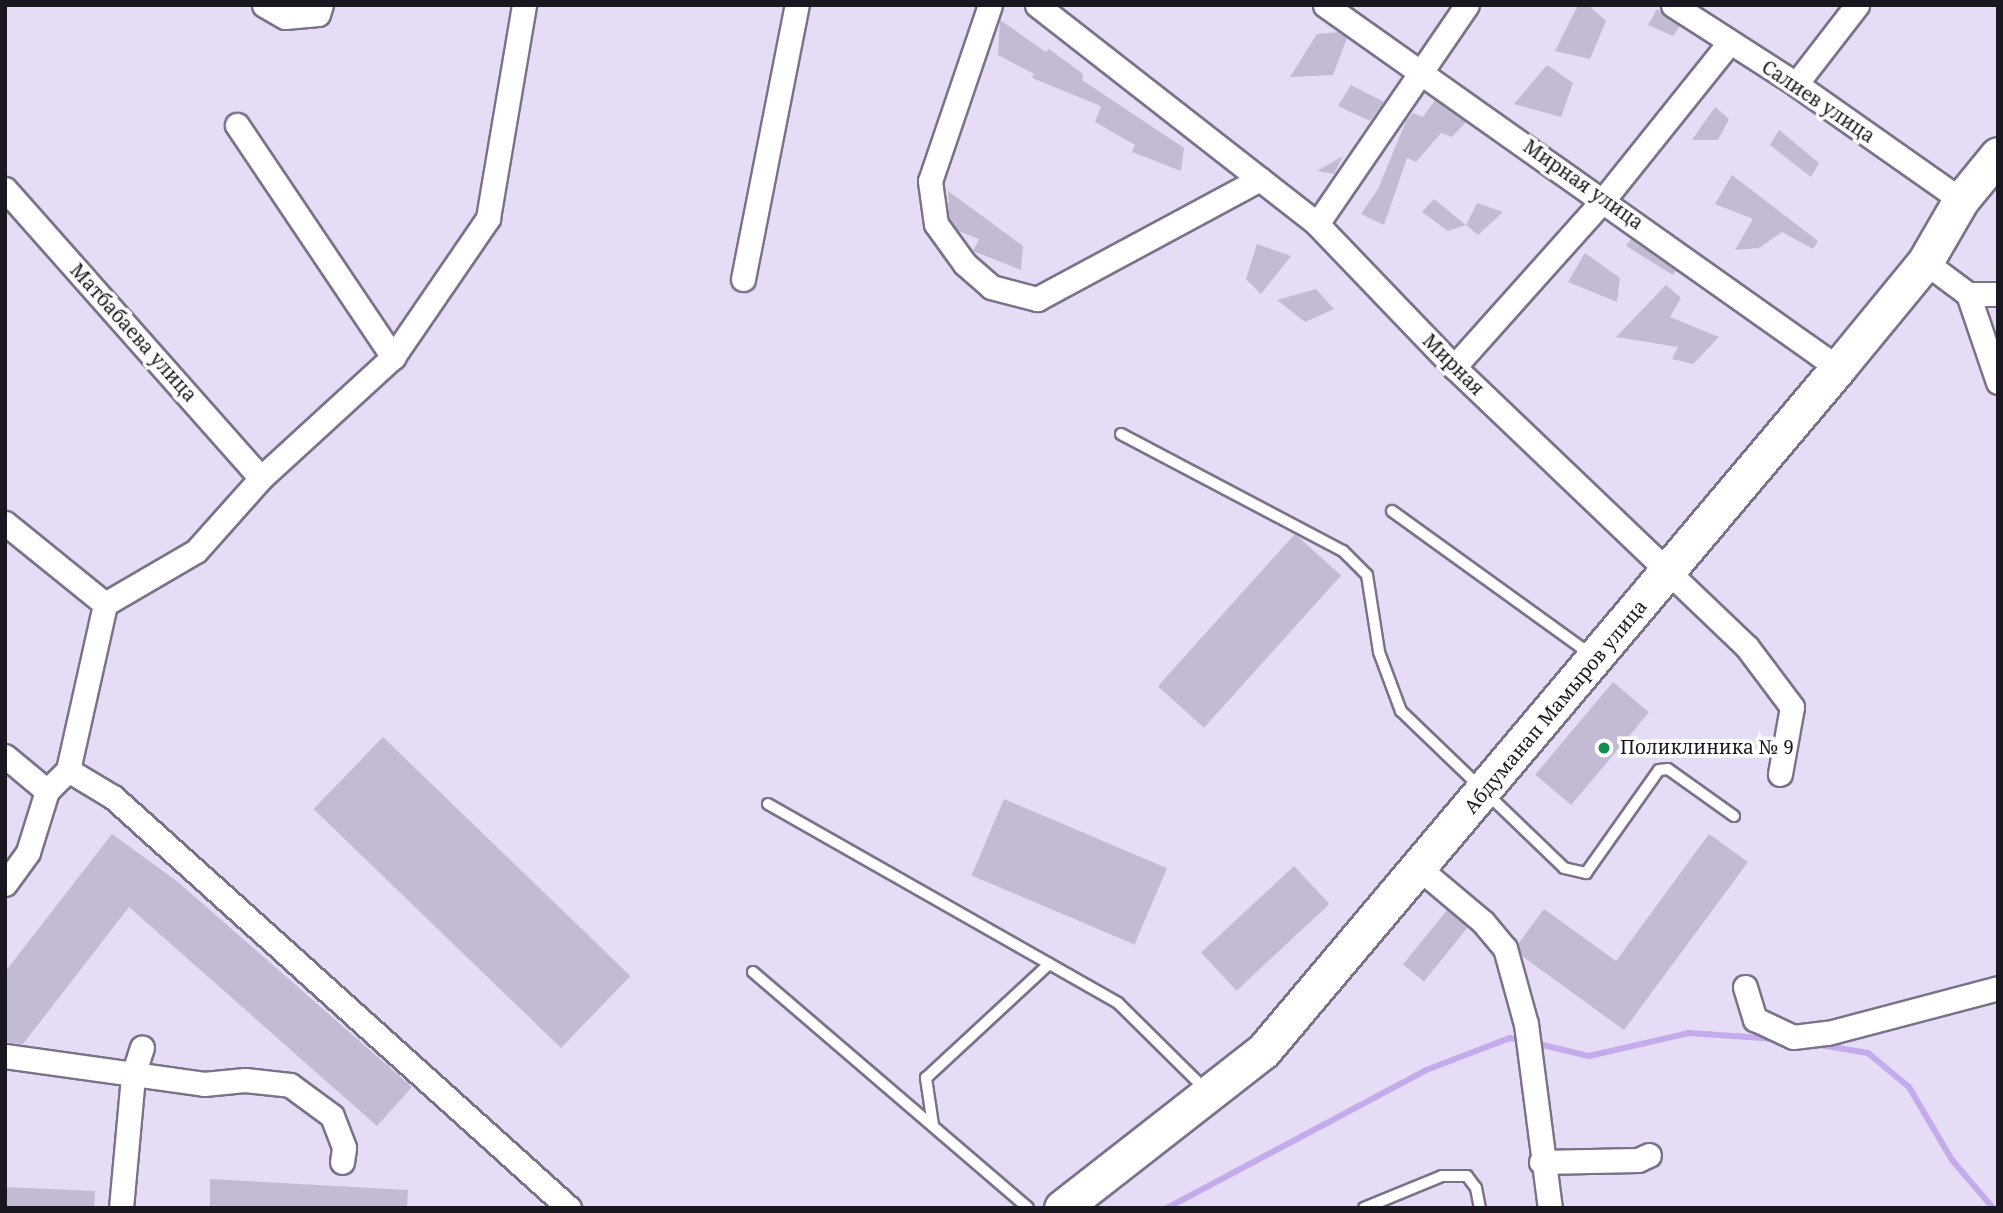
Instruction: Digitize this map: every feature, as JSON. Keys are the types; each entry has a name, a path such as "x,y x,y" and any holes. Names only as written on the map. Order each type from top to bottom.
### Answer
{"main road":[{"name":"Абдуманап Мамыров улица","path":"1062,1208 1264,1050 1668,575 1838,368 1924,262 1961,200 1998,155"}],"street":[{"path":"264,5 285,17 318,14 321,5"},
{"path":"5,884 28,852 47,791 68,770 104,604 196,551 261,478 393,356 488,218 524,5"},
{"path":"743,279 797,5"},
{"path":"990,5 930,181 936,224 965,264 991,287 1037,299 1260,179"},
{"name":"Мирная","path":"1037,5 1317,223 1454,367 1668,575 1747,647 1792,707 1780,774"},
{"name":"Мирная улица","path":"1325,5 1604,199 1838,368"},
{"path":"1317,223 1422,75 1467,5"},
{"name":"Салиев улица","path":"1673,5 1728,44 1796,84 1961,200"},
{"path":"1796,84 1857,5"},
{"path":"1454,367 1604,199 1728,44"},
{"path":"237,125 393,356"},
{"name":"Матбабаева улица","path":"5,189 261,478"},
{"path":"1924,262 1968,294 1998,382"},
{"path":"1968,294 1998,294"},
{"path":"5,523 104,604"},
{"path":"5,756 47,791"},
{"path":"68,770 113,797 569,1208"},
{"path":"1420,869 1483,922 1505,948 1526,1024 1541,1162 1550,1208"},
{"path":"1745,987 1755,1019 1793,1037 1828,1033 1998,988"},
{"path":"121,1208 133,1075 142,1046"},
{"path":"5,1056 204,1084 246,1080 290,1085 332,1116 344,1147 342,1162"},
{"path":"1541,1162 1638,1160 1649,1155"}],"lane":[{"path":"1121,434 1343,551 1367,575 1379,652 1401,710 1573,873 1586,873 1659,770 1668,769 1734,816"},
{"path":"1392,511 1597,658"},
{"path":"768,803 1118,1003 1210,1093"},
{"path":"933,1125 926,1077 1049,964"},
{"path":"753,972 1028,1208"},
{"path":"1364,1208 1442,1176 1466,1176 1476,1188 1479,1208"}],"building":[{"path":"1578,5 1588,5 1606,21 1590,59 1555,51"},
{"path":"1657,9 1680,26 1673,36 1648,25"},
{"path":"1000,20 1046,52 1049,49 1083,74 1082,80 1184,148 1181,171 1132,152 1135,145 1095,122 1101,106 1032,78 1034,74 998,55"},
{"path":"1339,32 1347,38 1333,75 1290,77 1317,34"},
{"path":"1547,65 1573,83 1561,117 1514,104"},
{"path":"1351,85 1384,102 1370,121 1338,106"},
{"path":"1435,100 1466,122 1452,137 1441,133 1416,162 1407,158 1384,225 1361,214 1378,189 1406,121 1413,113 1423,117"},
{"path":"1715,107 1729,119 1718,140 1692,140"},
{"path":"1779,130 1819,163 1811,177 1770,145"},
{"path":"1343,156 1334,174 1317,171"},
{"path":"1732,175 1818,241 1813,249 1782,232 1759,248 1735,250 1753,219 1715,204"},
{"path":"948,191 1023,246 1021,270 973,251 979,239 958,231 949,219"},
{"path":"1434,199 1466,225 1448,231 1422,212"},
{"path":"1477,203 1503,212 1478,235 1466,225"},
{"path":"1631,239 1676,271 1673,275 1626,246"},
{"path":"1257,244 1291,256 1261,294 1246,279"},
{"path":"1585,253 1620,278 1617,302 1568,282"},
{"path":"1666,285 1681,298 1670,317 1719,337 1693,364 1672,359 1678,347 1616,337"},
{"path":"1316,289 1334,309 1305,322 1277,300"},
{"path":"1295,534 1341,575 1204,728 1158,686"},
{"path":"1613,682 1649,712 1571,805 1535,775"},
{"path":"383,737 630,976 561,1048 314,809"},
{"path":"1004,799 1167,868 1134,945 972,875"},
{"path":"112,834 178,882 412,1087 377,1126 129,907 23,1044 5,1042 5,972"},
{"path":"1709,834 1748,862 1624,1030 1522,956 1518,944 1544,909 1616,961"},
{"path":"1294,866 1329,904 1237,991 1201,953"},
{"path":"1447,910 1468,927 1424,981 1403,964"},
{"path":"210,1179 408,1190 407,1208 210,1208"},
{"path":"5,1187 95,1191 94,1208 5,1208"}],"waterway":[{"path":"1534,1043 1589,1056 1689,1033 1778,1039"},
{"path":"1167,1208 1426,1070 1510,1038 1523,1041"},
{"path":"1813,1044 1868,1053 1909,1087 1952,1160 1993,1208"}],"place":[{"name":"Поликлиника № 9","path":"1604,748"}]}
